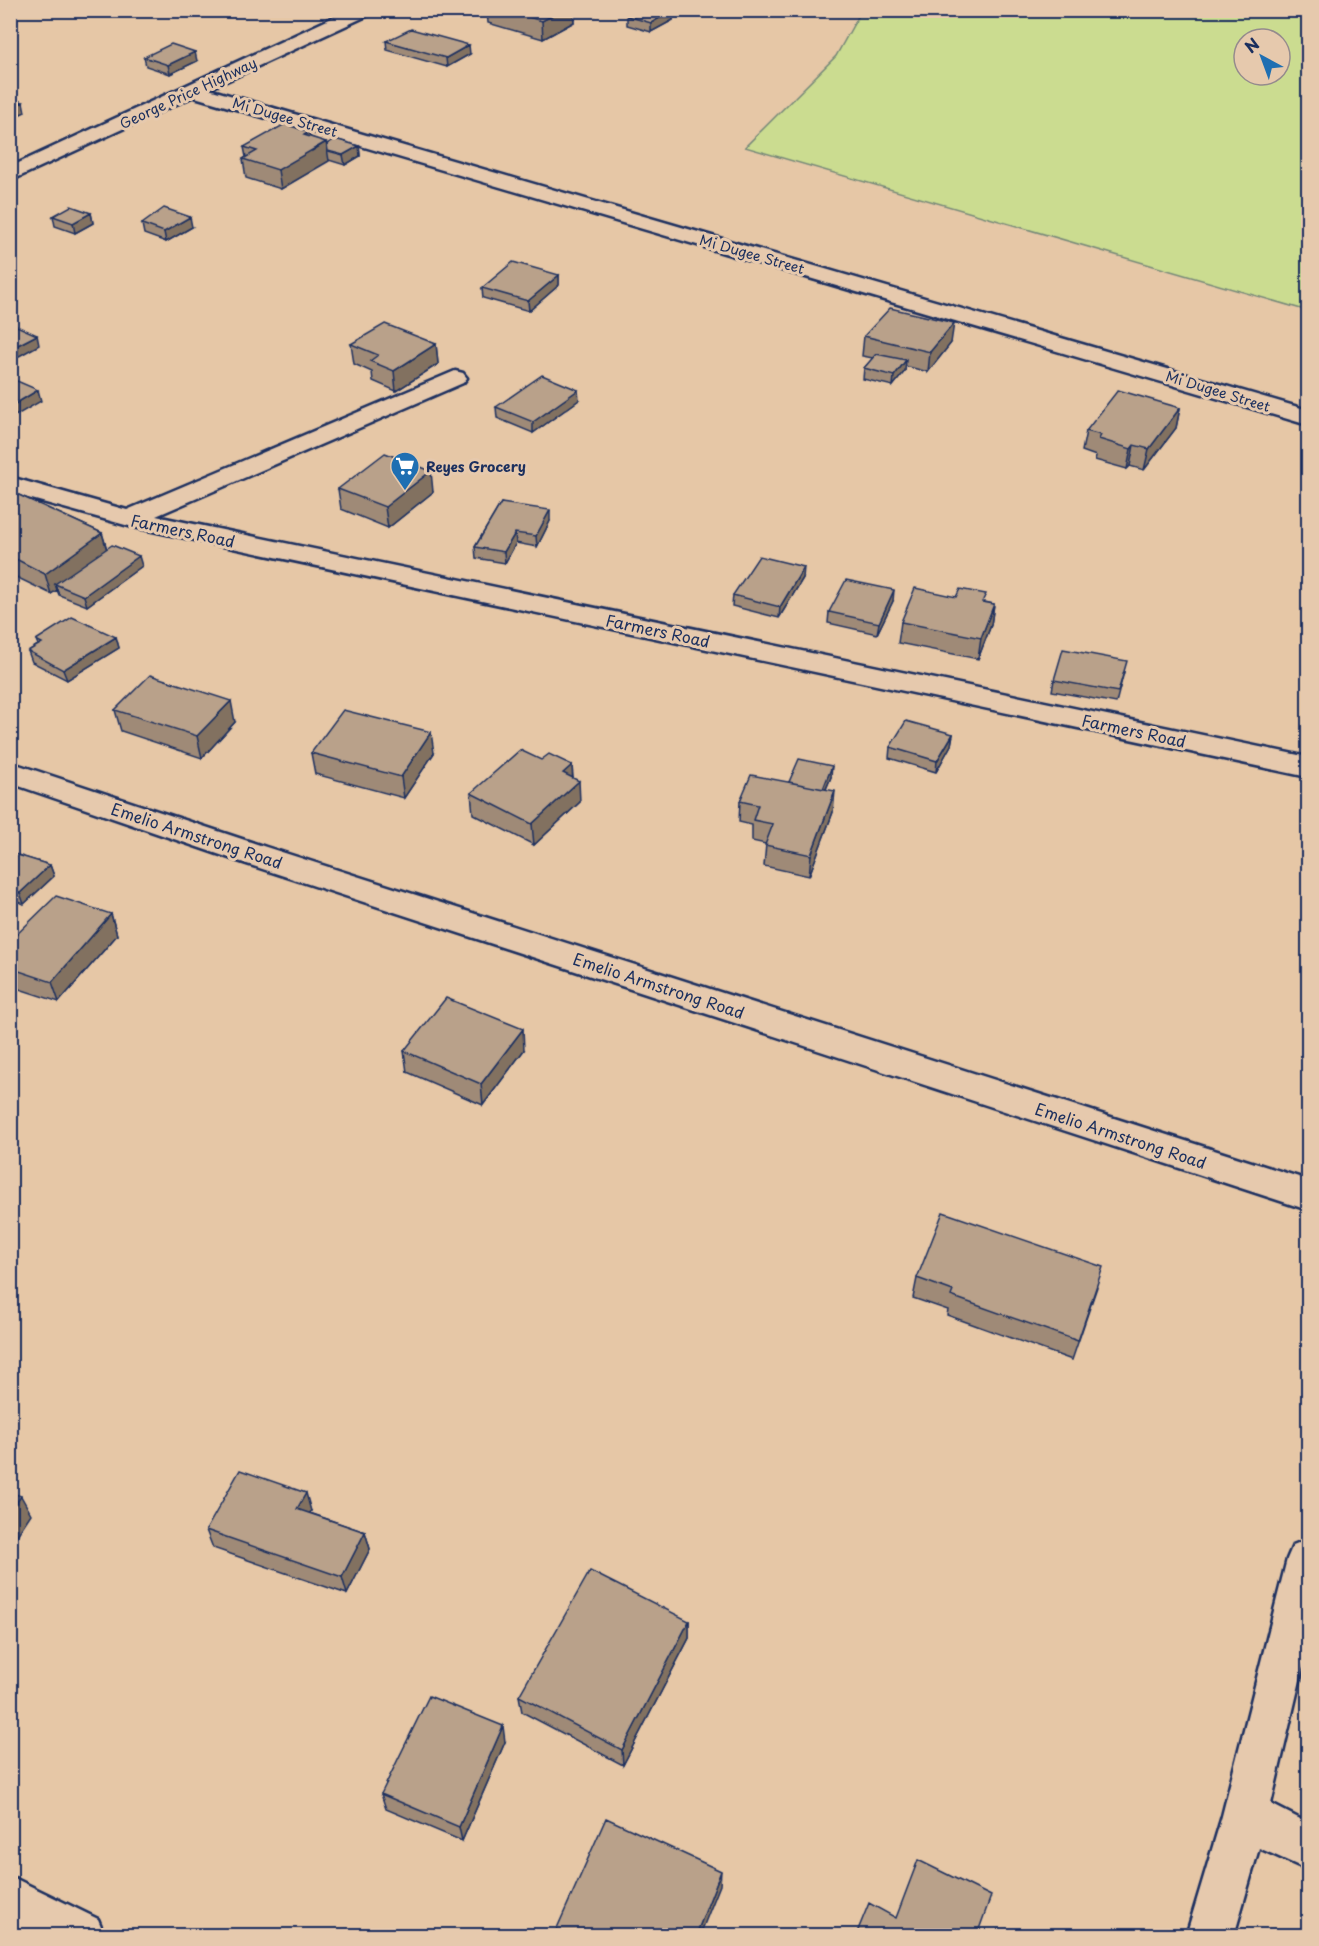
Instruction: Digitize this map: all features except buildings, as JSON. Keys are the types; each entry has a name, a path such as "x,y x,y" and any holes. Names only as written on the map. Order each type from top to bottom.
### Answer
{"main road":[{"name":"George Price Highway","path":"10,175 195,91 365,10"},
{"name":"Mi Dugee Street","path":"195,91 1308,418"},
{"path":"129,518 455,378"},
{"name":"Farmers Road","path":"10,484 129,518 1308,767"},
{"name":"Emelio Armstrong Road","path":"10,772 255,855 1308,1195"},
{"path":"1210,1935 1245,1816 1308,1559"},
{"path":"1245,1816 1308,1847"},
{"path":"10,1900 81,1935"}],"green space":[{"path":"861,11 1308,11 1308,311 745,147 836,56"}],"place":[{"name":"Reyes Grocery","path":"405,492"}]}
